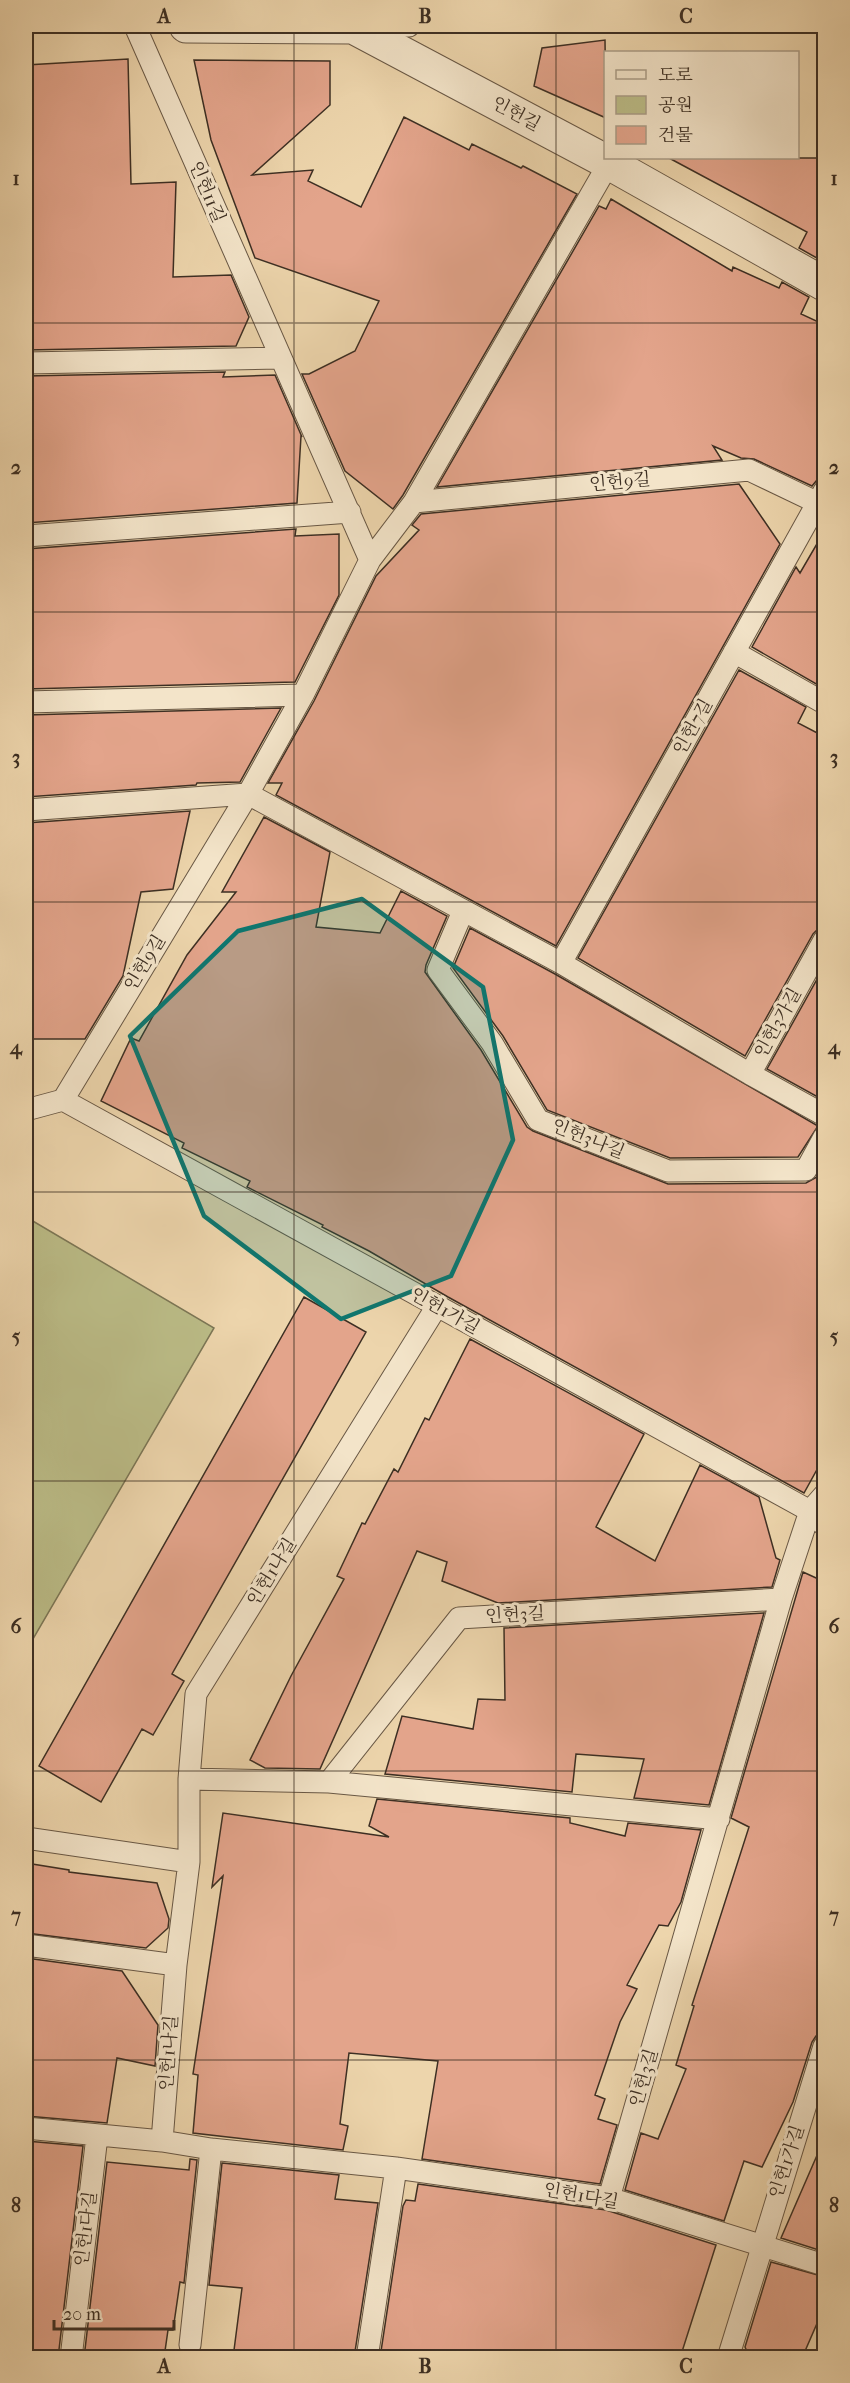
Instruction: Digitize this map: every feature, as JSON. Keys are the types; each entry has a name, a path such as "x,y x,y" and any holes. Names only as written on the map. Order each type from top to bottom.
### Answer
{"street":[{"name":"인헌길","path":"186,26 353,27 609,163 825,284"}],"lane":[{"name":"인헌11길","path":"135,26 279,358 370,560"},
{"path":"353,27 409,26"},
{"name":"인헌9길","path":"63,1100 248,794 303,695 370,560 414,502 609,163"},
{"path":"26,363 279,358"},
{"name":"인헌9길","path":"414,502 749,470 821,497"},
{"name":"인헌7길","path":"561,963 821,497"},
{"path":"26,536 350,512"},
{"path":"734,652 825,703"},
{"path":"26,702 303,695"},
{"path":"26,810 248,794 561,963 750,1074 825,1115"},
{"name":"인헌3나길","path":"464,911 438,970 492,1043 538,1120 668,1171 806,1170 825,1137"},
{"name":"인헌3가길","path":"750,1074 825,940"},
{"path":"26,1110 63,1100"},
{"name":"인헌1가길","path":"63,1100 817,1518"},
{"name":"인헌1나길","path":"162,2141 176,1965 189,1862 189,1779 196,1694 437,1306"},
{"name":"인헌3길","path":"609,2198 781,1599 825,1495"},
{"name":"인헌3길","path":"329,1782 459,1618 781,1599"},
{"path":"189,1779 329,1782 719,1819"},
{"path":"26,1838 189,1862"},
{"path":"26,1945 176,1965"},
{"name":"인헌1가길","path":"761,2245 825,2046"},
{"name":"인헌1다길","path":"26,2128 396,2168 609,2198 825,2265"},
{"name":"인헌1다길","path":"71,2358 97,2136"},
{"path":"190,2345 211,2149"},
{"path":"367,2358 396,2168"},
{"path":"728,2358 761,2245"}],"highlighted area":[{"path":"362,899 483,987 513,1140 451,1276 341,1319 204,1216 130,1036 238,931"}],"green space":[{"path":"26,1217 214,1328 26,1651"}],"building":[{"path":"605,40 604,117 534,86 542,48"},
{"path":"128,59 131,184 176,182 173,277 231,275 249,317 236,346 26,350 26,65"},
{"path":"194,60 330,61 330,105 252,175 313,170 308,181 361,207 404,117 469,150 472,144 521,168 523,166 577,194 393,509 345,471 302,374 309,374 355,351 379,301 255,258 211,140"},
{"path":"823,158 824,262 799,248 807,232 671,159"},
{"path":"611,199 732,271 733,267 779,288 782,282 809,297 801,314 825,325 825,478 817,480 812,486 754,459 741,458 713,446 722,460 437,487 599,206 606,209"},
{"path":"225,372 223,377 275,375 302,437 297,503 26,523 26,376"},
{"path":"739,484 780,544 556,946 276,795 282,783 268,783 314,701 376,576 419,530 412,525 421,514"},
{"path":"296,529 295,536 339,534 339,595 295,682 26,689 26,549"},
{"path":"825,530 825,672 818,685 752,647 796,567 800,573"},
{"path":"739,670 806,707 798,723 825,737 825,927 813,934 745,1056 578,958"},
{"path":"281,708 240,782 197,783 196,785 26,797 26,715"},
{"path":"190,811 173,889 141,892 123,976 85,1039 26,1039 26,823"},
{"path":"264,817 330,852 316,927 380,933 401,891 447,916 425,972 481,1050 527,1127 533,1131 668,1184 806,1183 817,1177 825,1163 825,1455 804,1493 322,1227 323,1225 247,1187 250,1181 182,1148 184,1143 101,1101 131,1038 139,1041 187,955 236,892 222,892"},
{"path":"470,928 555,974 818,1126 798,1157 670,1158 547,1110 503,1036 453,968"},
{"path":"825,965 825,1101 767,1069"},
{"path":"304,1297 366,1332 172,1674 184,1681 153,1735 142,1729 101,1802 39,1766"},
{"path":"470,1339 644,1434 596,1527 655,1561 700,1465 759,1497 776,1558 780,1560 772,1587 498,1603 442,1581 447,1562 417,1551 320,1769 265,1768 250,1760 291,1676 344,1579 337,1576 362,1523 365,1524 394,1469 398,1472 425,1418 429,1420"},
{"path":"803,1572 825,1582 825,2034 816,2036 812,2042 793,2102 762,2167 744,2161 724,2221 625,2190 641,2133 658,2139 686,2069 676,2065 694,2006 692,2005 749,1827 731,1818"},
{"path":"764,1613 709,1805 634,1798 644,1759 576,1754 572,1792 385,1774 402,1716 473,1729 478,1699 505,1700 504,1628"},
{"path":"377,1799 570,1818 570,1823 625,1836 628,1823 701,1830 681,1902 668,1926 659,1925 627,1985 637,1989 620,2022 595,2095 605,2099 598,2119 617,2125 600,2184 422,2159 438,2061 349,2053 340,2124 348,2126 343,2150 193,2133 198,2075 193,2074 223,1876 212,1887 223,1813 389,1837 369,1826"},
{"path":"26,1863 69,1870 69,1872 157,1883 169,1919 168,1928 146,1948 26,1933"},
{"path":"26,1958 122,1971 158,2025 155,2066 117,2058 107,2123 26,2116"},
{"path":"825,2137 825,2252 781,2238"},
{"path":"26,2141 83,2146 58,2358 26,2358"},
{"path":"190,2159 197,2160 184,2283 180,2282 173,2330 168,2330 164,2358 84,2358 107,2162 189,2170"},
{"path":"222,2163 339,2175 335,2199 378,2203 354,2358 233,2358 242,2288 209,2285"},
{"path":"418,2184 606,2210 716,2245 680,2358 380,2358 403,2206 406,2200 415,2201"},
{"path":"771,2262 825,2277 825,2305 802,2358 750,2358 745,2347"}]}
